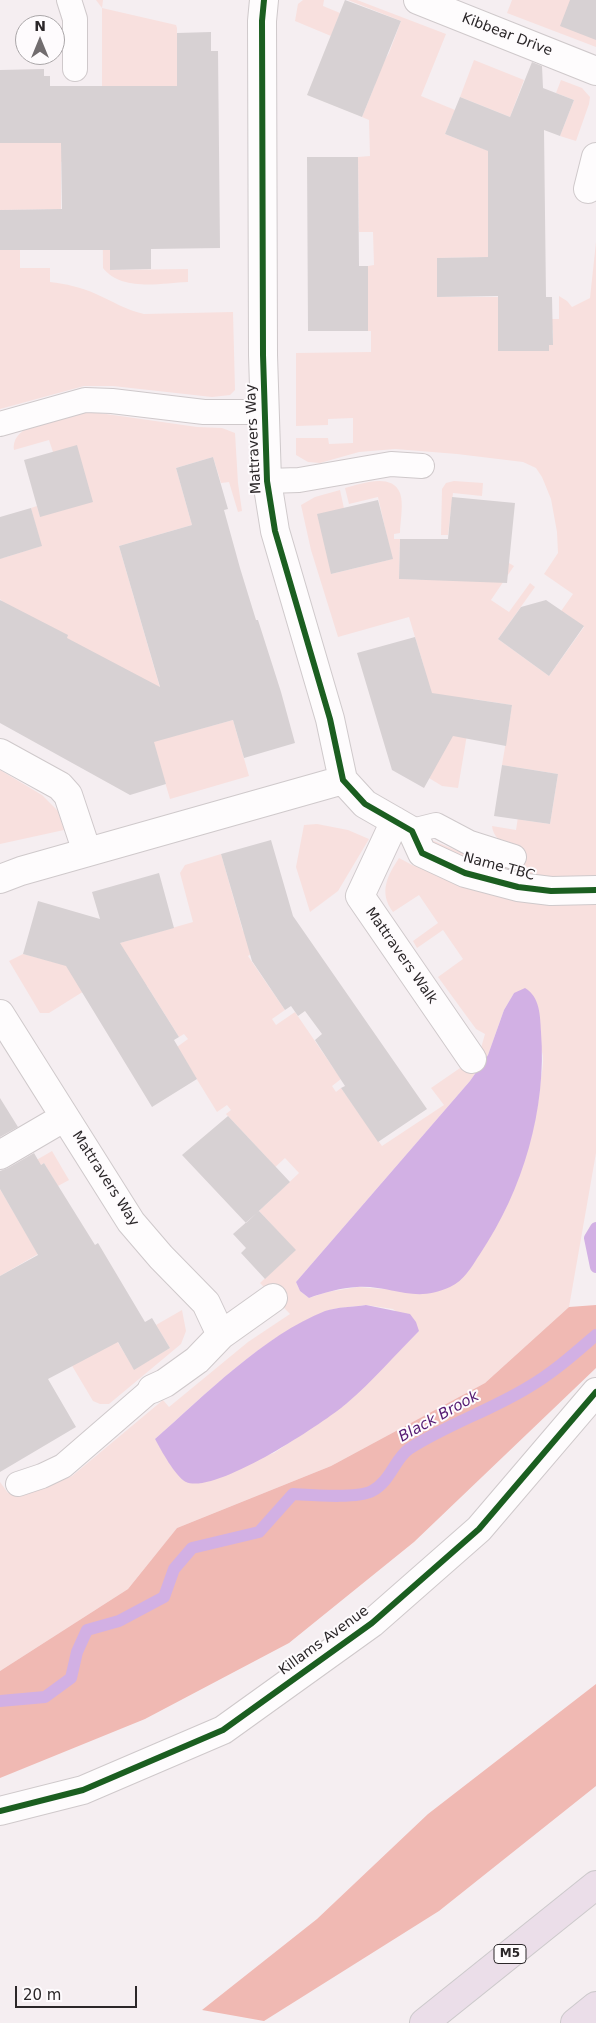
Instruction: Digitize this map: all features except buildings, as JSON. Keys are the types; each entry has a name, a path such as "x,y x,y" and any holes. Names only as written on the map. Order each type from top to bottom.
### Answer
{"highway":[{"name":"M5","path":"424,2023 596,1885"},
{"path":"575,2023 596,2006"}],"street":[{"name":"Mattravers Way","path":"264,0 262,21 263,355 267,481 275,531 330,720 343,780"},
{"name":"Kibbear Drive","path":"418,0 596,70"},
{"path":"588,189 596,157"},
{"path":"0,753 60,786 68,795 87,852"},
{"path":"0,879 21,871 343,780 365,804 404,826"},
{"name":"Name TBC","path":"404,826 422,853 465,874 518,887 551,891 596,890"},
{"name":"Mattravers Walk","path":"404,826 360,896 472,1059"},
{"name":"Mattravers Way","path":"0,1014 130,1222 161,1257 206,1302 221,1335"},
{"path":"0,1155 65,1117"},
{"path":"152,1389 165,1383 197,1360 221,1335 273,1298"},
{"name":"Killams Avenue","path":"0,1811 83,1790 223,1730 372,1623 479,1529 596,1392"}],"lane":[{"path":"69,0 75,19 75,69"},
{"path":"0,424 85,400 112,401 204,412 265,412"},
{"path":"267,481 299,480 391,464 422,466"},
{"path":"404,826 436,825 470,843 514,857"},
{"path":"18,1484 63,1466 152,1389"}],"shaded area":[{"path":"96,0 103,0 102,8"},
{"path":"303,0 324,0 323,6 340,13 331,36 295,21 298,4"},
{"path":"348,0 357,0 446,34 421,96 455,110 445,134 525,165 495,257 437,258 437,297 498,297 498,351 548,351 549,345 553,345 553,331 546,319 559,319 559,296 572,307 590,298 596,242 596,1153 569,1307 485,1383 331,1466 177,1528 128,1589 0,1671 0,1482 8,1493 20,1486 23,1495 72,1476 163,1400 169,1407 248,1342 290,1314 260,1283 295,1250 259,1211 299,1173 285,1158 255,1186 271,1162 226,1114 231,1110 227,1105 217,1112 177,1047 188,1039 184,1034 179,1037 147,986 106,1011 116,971 49,1013 40,1013 9,961 23,954 61,964 76,912 88,952 193,922 180,873 185,865 221,854 243,931 278,921 283,932 248,956 285,1010 272,1019 276,1025 295,1012 341,1079 332,1086 336,1092 341,1088 382,1146 444,1105 431,1088 479,1055 485,1034 476,1029 438,977 463,959 443,930 417,948 413,941 438,923 419,895 393,912 388,905 385,891 391,871 399,858 414,866 417,861 513,876 426,845 429,839 477,859 514,869 518,846 498,838 492,826 516,830 518,817 523,820 550,824 558,774 502,765 512,705 473,699 458,788 442,786 429,778 424,667 409,617 338,637 311,550 301,505 315,497 340,490 345,513 331,574 392,559 378,497 349,504 345,488 375,481 390,483 396,487 401,497 400,533 394,534 394,539 400,539 399,579 440,580 509,563 514,566 491,600 509,612 530,583 535,587 498,639 549,676 584,627 565,613 559,614 573,594 544,574 558,553 557,532 551,499 536,468 523,462 395,449 359,452 320,463 308,462 296,455 296,438 328,438 329,444 353,443 353,418 328,419 328,425 296,426 296,353 371,352 371,331 368,331 368,266 374,265 373,232 359,232 358,157 370,156 369,120 362,117 375,85 370,83 389,53 401,21","holes":["514,993 536,1037 543,1056 536,1112 531,1137 516,1184 494,1229 467,1273 382,1289 358,1287 327,1292 309,1298 300,1291 296,1282 470,1081 488,1055 504,1010","366,1305 393,1309 419,1331 346,1404 274,1453 184,1481 172,1467 155,1439 235,1368 278,1336 329,1310"]},
{"path":"512,0 570,0 596,40 596,47 507,13"},
{"path":"102,8 176,25 177,28 177,86 110,249 111,270 188,269 188,282 131,283 111,276 103,268 102,161 61,162 61,209 0,210 0,143 94,142 102,107"},
{"path":"474,60 524,80 510,117 460,97"},
{"path":"561,80 582,88 590,97 576,141 560,136 574,100 556,93"},
{"path":"0,250 20,250 20,268 50,268 50,282 85,289 125,308 144,314 233,312 235,390 230,395 212,397 113,386 84,386 0,409"},
{"path":"78,412 92,412 197,427 222,428 235,433 242,511 238,512 229,482 221,483 213,457 176,468 192,525 119,546 174,736 233,720 249,776 170,799 156,752 0,604 2,601 0,599 0,548 3,558 41,546 31,508 37,506 40,517 53,452 49,440 14,450 15,441 20,434 38,423"},
{"path":"454,481 483,483 482,496 453,493 448,535 441,535 442,489 446,483"},
{"path":"0,770 42,795 58,811 64,830 0,844"},
{"path":"317,824 348,830 369,839 338,891 310,912 296,867 304,825"},
{"path":"525,988 534,996 540,1019 542,1061 536,1119 520,1176 509,1203 471,1268 455,1284 437,1292 414,1294 370,1287 357,1287 345,1288 309,1298 300,1291 296,1282 470,1081 488,1055 504,1010 514,993"},
{"path":"52,1151 69,1180 58,1186 44,1163 0,1189 0,1181"},
{"path":"0,1189 38,1254 0,1276"},
{"path":"366,1305 410,1314 416,1322 419,1331 356,1396 292,1441 243,1468 220,1478 200,1483 186,1482 177,1474 155,1439 194,1404 257,1351 302,1322 325,1311"},
{"path":"596,1305 596,1368 414,1542 289,1643 145,1719 0,1778 0,1671 128,1589 177,1528 331,1466 485,1383 569,1307"},
{"path":"182,1310 186,1331 181,1344 109,1404 100,1404 93,1401 62,1349 106,1323 134,1369 170,1348 156,1325"},
{"path":"596,1684 596,1786 439,1911 264,2021 202,2010 317,1919 428,1814"}],"waterway":[{"name":"Black Brook","path":"596,1228 590,1238 596,1267"},
{"name":"Black Brook","path":"0,1701 45,1697 71,1678 77,1652 87,1630 119,1621 164,1597 174,1569 192,1548 259,1532 293,1494 345,1496 372,1491 384,1481 400,1458 409,1449 537,1382 596,1335"}],"cycle path":[{"path":"264,0 262,21 263,355 267,481 275,531 330,719 343,780 365,804 412,831 422,853 465,873 518,887 551,891 596,890"},
{"path":"0,1811 83,1790 223,1730 372,1623 479,1529 596,1392"}]}
